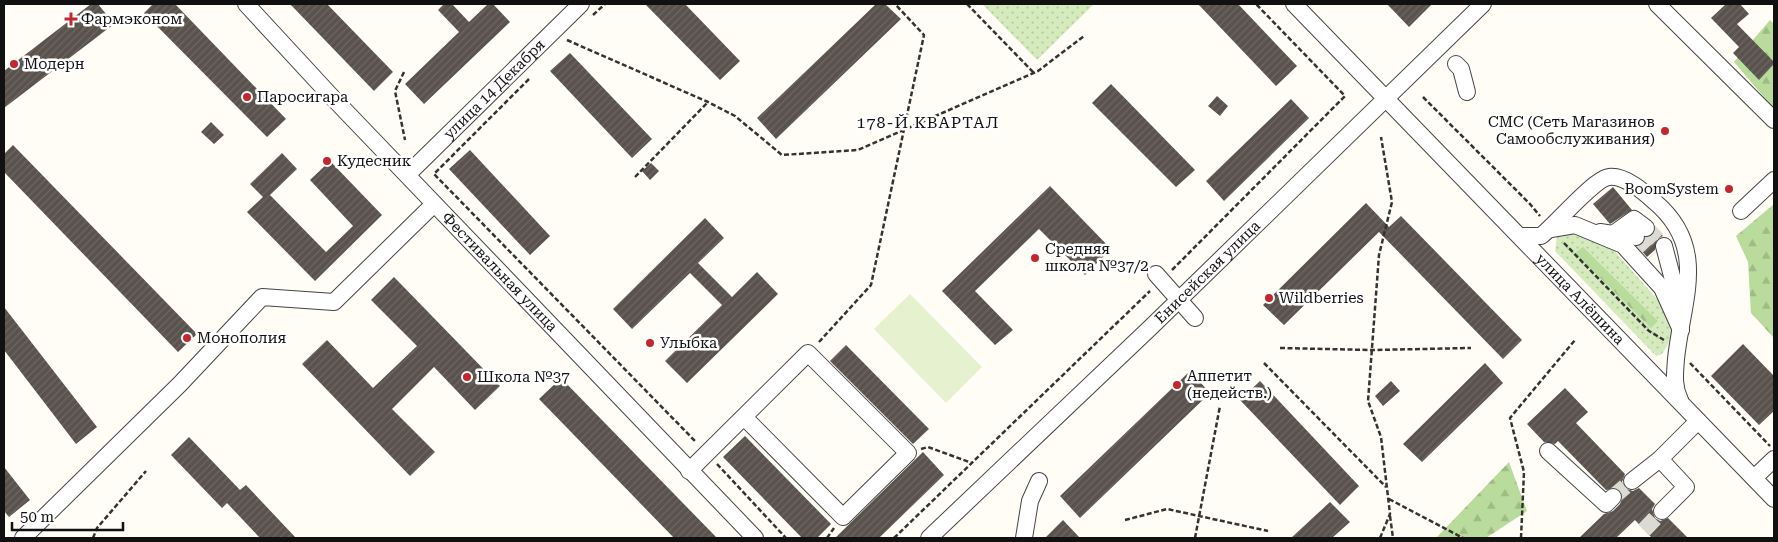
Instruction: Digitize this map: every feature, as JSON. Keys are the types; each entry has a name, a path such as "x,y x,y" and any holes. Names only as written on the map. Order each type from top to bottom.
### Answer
{"street":[{"name":"Фестивальная улица","path":"246,4 331,96 408,174 434,204 755,538"},
{"name":"улица 14 Декабря","path":"408,174 581,4"},
{"name":"улица Алёшина","path":"1294,4 1774,499"},
{"name":"Енисейская улица","path":"929,538 1483,4"},
{"path":"1657,4 1774,120"},
{"path":"1456,64 1461,69 1467,92"},
{"path":"1520,236 1541,236 1594,186 1610,176 1637,188 1668,215 1678,227 1686,250 1686,300 1677,350 1675,386 1679,399 1685,408"},
{"path":"1741,211 1774,180"},
{"path":"23,538 180,384 262,297 334,302 434,204"},
{"path":"1613,234 1647,209 1658,210 1668,215"},
{"path":"1593,231 1613,234 1641,232 1637,220 1629,221"},
{"path":"1551,228 1575,224 1623,245 1652,275 1670,302 1681,330"},
{"path":"1658,251 1674,280 1681,330"},
{"path":"1156,274 1195,318"},
{"path":"689,471 745,418 808,353 908,453 842,517 745,418"},
{"path":"1632,481 1660,459 1698,421"},
{"path":"1548,451 1606,504 1613,497"},
{"path":"1660,459 1686,487 1662,511"},
{"path":"1754,478 1774,459"},
{"path":"1024,538 1030,501 1039,482"}],"path":[{"path":"592,16 605,4"},
{"path":"808,353 871,285 906,131 924,35 895,4"},
{"path":"967,4 1034,73"},
{"path":"560,47 574,34"},
{"path":"567,40 708,102 735,116 782,155 858,150 906,131 1034,73 1084,36"},
{"path":"404,72 395,91 405,140"},
{"path":"532,75 434,174 707,454 786,538"},
{"path":"1423,96 1530,204 1649,331 1677,350 1774,450"},
{"path":"635,177 708,102"},
{"path":"1381,137 1392,202 1379,255 1368,401 1381,437 1393,538"},
{"path":"1521,538 1524,472 1510,418 1575,340"},
{"path":"1280,348 1372,350 1471,348"},
{"path":"1264,363 1386,487"},
{"path":"1195,538 1220,406"},
{"path":"908,453 928,447 972,463"},
{"path":"93,538 97,528 146,471"},
{"path":"1388,499 1463,538"},
{"path":"1125,520 1167,508 1268,531"},
{"path":"1380,538 1390,514"}],"green space":[{"path":"982,4 1094,4 1037,60"},
{"path":"1770,20 1774,24 1774,109 1734,62"},
{"path":"1774,204 1774,338 1751,313 1748,262 1736,236"},
{"path":"1569,229 1610,246 1665,308 1672,324 1672,337 1662,354 1656,356 1555,251 1557,236"},
{"path":"1583,247 1658,321 1651,328 1575,253"},
{"path":"910,294 982,367 946,403 874,329"},
{"path":"1509,462 1527,511 1486,538 1436,538"}],"building":[{"path":"91,4 98,4 114,24 4,108 4,71"},
{"path":"153,4 175,4 286,119 267,137 144,13"},
{"path":"290,4 327,4 393,72 374,91"},
{"path":"444,4 452,4 469,22 488,4 493,4 510,22 424,104 405,84 459,32 438,10"},
{"path":"645,4 685,4 740,61 720,80"},
{"path":"876,4 885,4 901,19 776,139 757,118"},
{"path":"1198,4 1238,4 1297,66 1276,86"},
{"path":"1387,4 1432,4 1409,27"},
{"path":"1726,4 1740,4 1749,14 1737,24 1774,62 1759,80 1733,53 1739,47 1711,18"},
{"path":"570,53 652,139 632,158 550,71"},
{"path":"1111,84 1195,170 1176,187 1092,103"},
{"path":"1217,96 1228,106 1220,116 1208,106"},
{"path":"1291,99 1309,118 1224,201 1206,181"},
{"path":"211,122 224,135 214,144 201,132"},
{"path":"13,145 197,334 178,352 4,172 4,154"},
{"path":"470,150 550,236 530,255 449,169"},
{"path":"282,153 297,169 270,195 326,252 353,226 310,180 330,161 382,215 315,281 247,212 263,197 250,184"},
{"path":"651,163 659,171 650,180 642,171"},
{"name":"Средняя школа №37/2","path":"1050,186 1111,249 1085,275 1039,229 975,291 1013,330 995,345 942,291"},
{"path":"1613,187 1632,210 1610,224 1593,204"},
{"path":"1366,203 1389,227 1401,216 1522,340 1503,359 1379,232 1284,325 1263,305"},
{"path":"705,218 724,238 698,263 732,297 757,272 778,294 687,383 665,361 722,305 690,273 632,329 613,309"},
{"path":"1656,229 1663,236 1657,239 1655,250 1647,257 1638,247 1643,244 1646,238 1654,234"},
{"name":"Школа №37","path":"394,277 500,386 475,410 434,367 392,409 435,452 410,476 302,364 327,340 373,388 417,346 371,300"},
{"path":"4,307 97,427 76,444 4,350"},
{"path":"1743,344 1774,376 1774,411 1759,425 1711,376"},
{"path":"846,345 929,429 913,444 830,361"},
{"path":"1485,363 1503,383 1422,462 1403,444"},
{"path":"1190,371 1210,393 1080,518 1060,496"},
{"path":"561,378 717,538 674,538 539,399"},
{"path":"1260,381 1359,486 1340,505 1240,400"},
{"path":"1391,381 1400,391 1383,406 1375,396"},
{"path":"1565,388 1588,412 1576,423 1625,474 1622,482 1624,488 1633,491 1639,488 1655,504 1652,509 1655,518 1660,521 1668,518 1688,538 1652,538 1635,520 1616,538 1579,538 1604,514 1613,511 1620,504 1623,495 1616,488 1606,490 1558,441 1555,444 1544,442 1527,424"},
{"path":"745,436 831,524 817,538 802,538 723,457"},
{"path":"189,437 240,490 246,485 296,538 260,538 227,503 222,508 171,455"},
{"path":"923,452 944,475 879,538 835,538"},
{"path":"4,467 30,500 9,517 4,511"},
{"path":"1330,502 1350,522 1332,538 1291,538"},
{"path":"1063,520 1080,538 1045,538"}],"tunnel":[{"path":"1646,228 1664,246"},
{"path":"1636,237 1653,255"},
{"path":"1613,497 1632,481"},
{"path":"1644,530 1662,511"}],"place":[{"name":"Фармэконом","path":"71,19"},
{"name":"Модерн","path":"14,64"},
{"name":"Паросигара","path":"247,97"},
{"name":"СМС (Сеть Магазинов Самообслуживания)","path":"1665,131"},
{"name":"Кудесник","path":"327,161"},
{"name":"BoomSystem","path":"1729,189"},
{"name":"Средняя школа №37/2","path":"1035,258"},
{"name":"Wildberries","path":"1269,298"},
{"name":"Монополия","path":"187,338"},
{"name":"Улыбка","path":"650,343"},
{"name":"Школа №37","path":"467,377"},
{"name":"Аппетит (недейств.)","path":"1177,385"}],"district":[{"name":"178-Й КВАРТАЛ","path":"928,122"}]}
